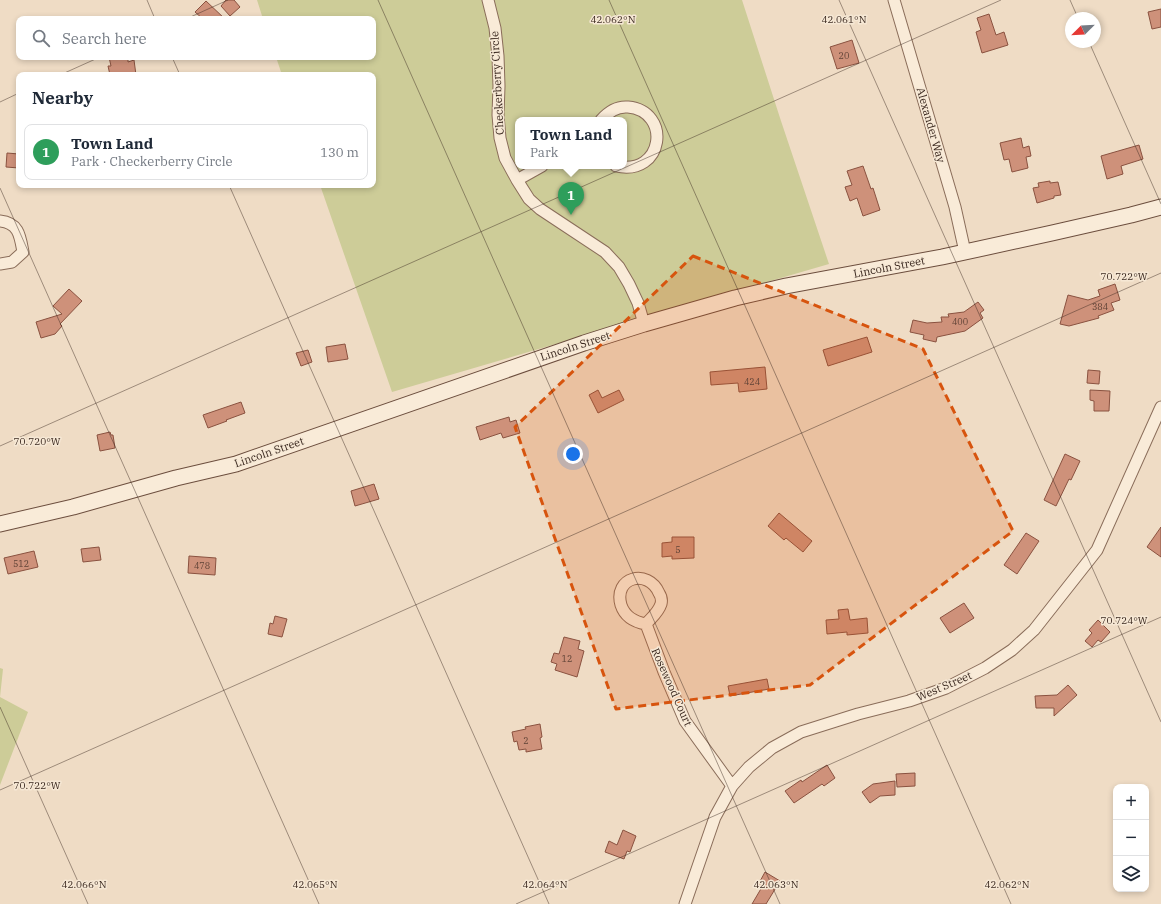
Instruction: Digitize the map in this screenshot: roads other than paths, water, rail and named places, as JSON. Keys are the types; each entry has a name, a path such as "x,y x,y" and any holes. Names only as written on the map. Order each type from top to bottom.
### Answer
{"main road":[{"name":"Lincoln Street","path":"0,524 176,478 236,464 584,343 736,298 786,286 942,257 1059,232 1161,207"}],"street":[{"name":"Checkerberry Circle","path":"488,0 495,28 498,56 498,115 500,138 505,158 529,198 540,209 605,252 619,267 638,302 644,324"},
{"name":"Alexander Way","path":"894,0 951,193 965,252"},
{"path":"603,117 614,109 624,107 635,108 644,112 652,119 656,129 657,139 655,148 650,157 643,163 634,167 627,168"},
{"path":"517,180 537,169"},
{"path":"0,221 8,222 19,233 23,252 12,262 0,264"},
{"name":"West Street","path":"685,904 715,817 732,786 749,767 772,748 801,732 858,714 909,701 946,688 985,668 1012,650 1034,630 1096,550 1161,407"},
{"name":"Rosewood Court","path":"646,624 685,722 732,786"}],"place":[{"name":"Town Land","path":"571,215"}]}
